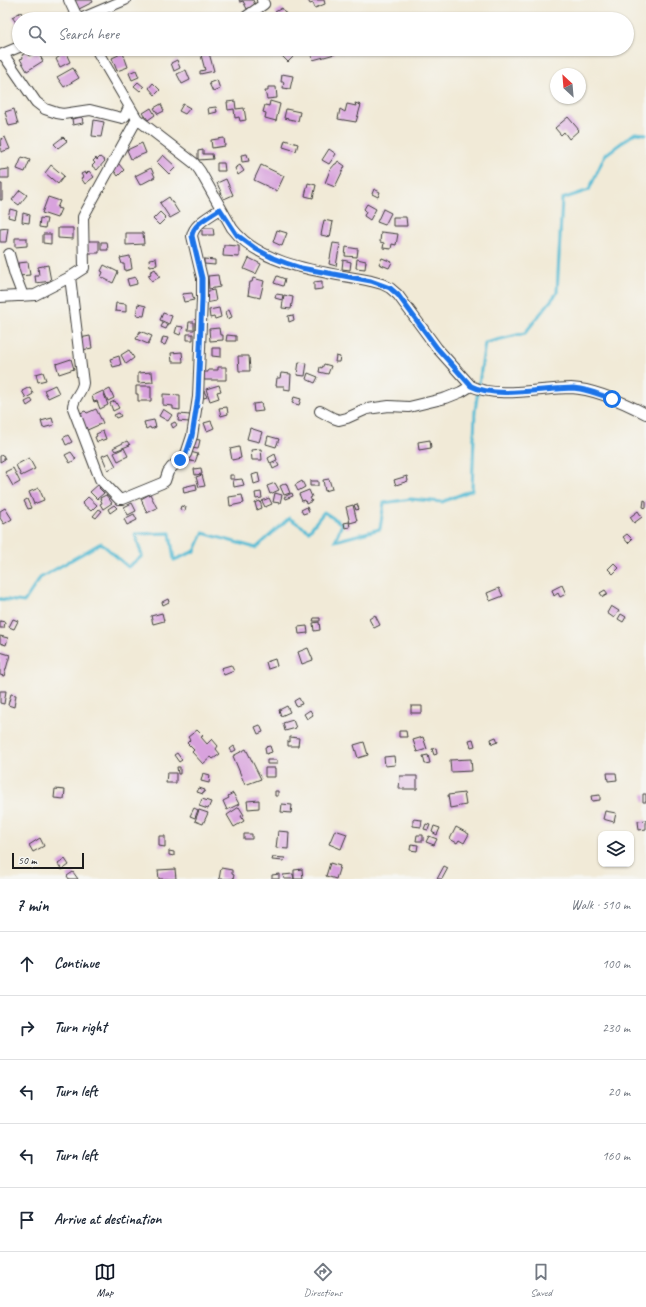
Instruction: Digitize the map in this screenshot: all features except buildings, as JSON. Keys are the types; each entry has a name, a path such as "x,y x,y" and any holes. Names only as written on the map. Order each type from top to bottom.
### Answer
{"street":[{"path":"69,0 75,12"},
{"path":"96,12 125,0"},
{"path":"253,12 264,4 262,0"},
{"path":"12,50 2,54 36,102 50,111 63,114 90,110 122,118 125,116 129,107"},
{"path":"100,56 137,119 194,163 200,171 220,209 237,235 256,249 273,258 301,268 371,281 390,288 398,295 437,348 471,386 490,392 572,388 591,391 630,405 646,414"},
{"path":"0,297 35,295 84,268 83,217 137,119"},
{"path":"70,277 83,383 82,388 73,404 73,408 100,479 119,499 123,499 165,481 171,468 186,454 193,429 198,397 202,299 201,272 192,236 196,226 220,209"},
{"path":"9,254 23,296"},
{"path":"320,411 339,420 366,409 389,406 409,407 446,398 471,386"}],"waterway":[{"path":"0,599 24,602 40,578 101,543 128,567 142,556 135,534 170,533 174,560 195,551 203,533 256,548 289,518 309,531 324,512 342,524 335,541 380,529 384,503 411,499 442,502 472,490 475,411 485,343 525,333 557,293 562,199 589,190 605,155 635,133 646,134"}],"route":[{"path":"180,460 186,454 192,436 198,397 202,278 192,236 196,226 220,209 237,235 256,249 273,258 301,268 371,281 390,288 398,295 437,348 471,386 475,388 490,392 572,388 591,391 612,399"}]}
